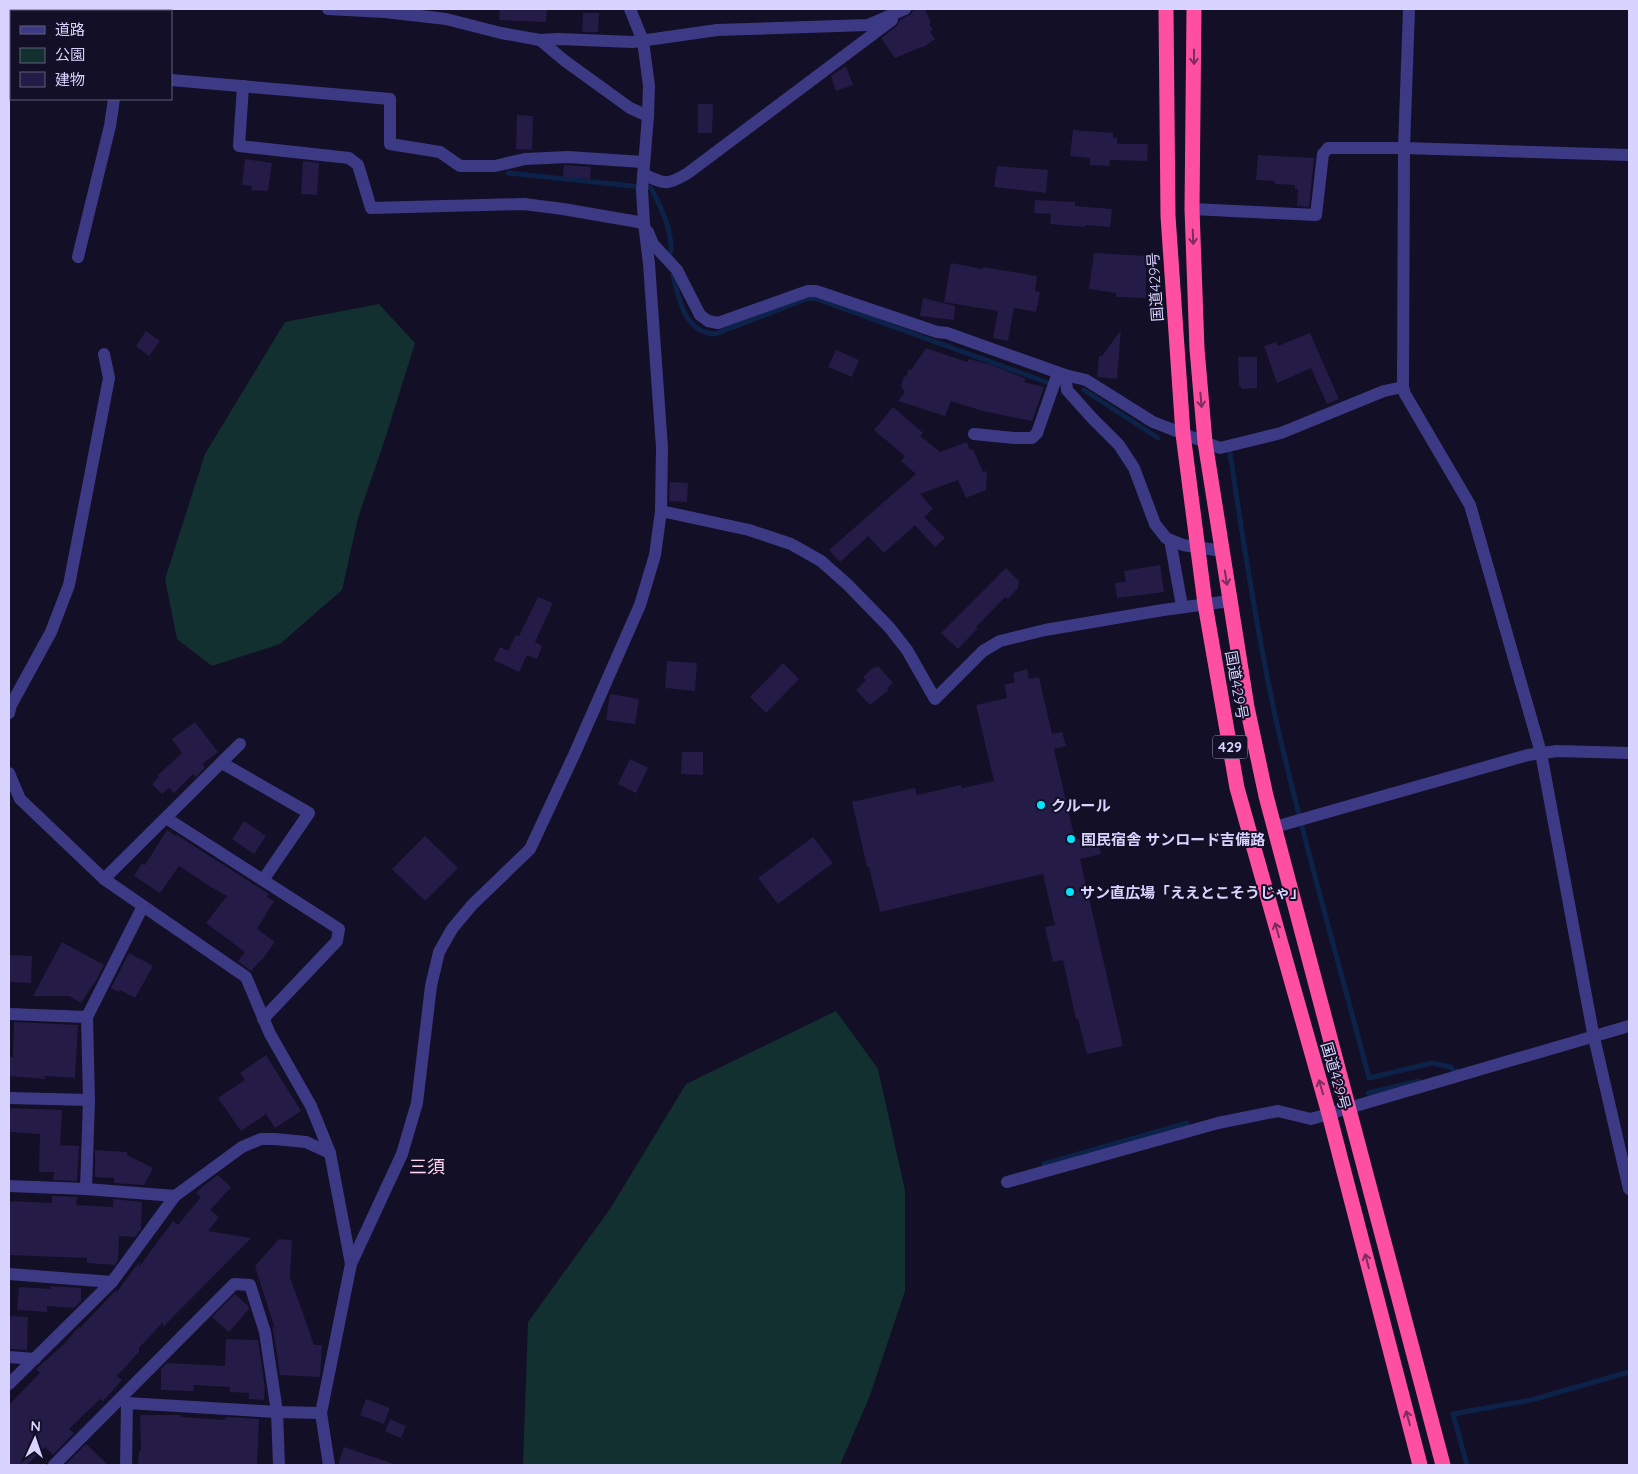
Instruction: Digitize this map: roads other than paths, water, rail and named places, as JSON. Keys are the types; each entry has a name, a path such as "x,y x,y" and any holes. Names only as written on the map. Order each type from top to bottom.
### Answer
{"highway":[{"name":"国道429号","path":"1166,9 1169,226 1183,434 1205,604 1237,788 1329,1114 1420,1465"},
{"name":"国道429号","path":"1194,9 1192,209 1197,349 1205,442 1248,707 1266,796 1443,1465"},
{"path":"1168,194 1192,193"}],"street":[{"path":"328,9 385,10 446,19 540,40 643,41 717,30 868,25 906,9"},
{"path":"329,1465 321,1414 351,1264 402,1154 417,1103 431,986 439,952 452,929 472,906 530,849 640,605 655,555 661,511 661,429 649,264 644,223 643,177 649,86 643,41 630,9"},
{"path":"172,80 390,99 390,144 440,152 460,166 495,166 525,159 568,157 660,182 674,182 906,9"},
{"path":"1408,9 1404,148 1403,387 1405,394 1470,505 1541,753 1593,1033 1629,1189"},
{"path":"540,40 565,61 630,108 648,116"},
{"path":"243,86 240,146 350,158 358,165 372,208 524,204 644,223"},
{"path":"78,257 110,126 114,100"},
{"path":"1192,209 1316,215 1323,154 1328,148 1404,148 1629,156"},
{"path":"644,223 653,244 677,270 700,315 708,321 718,323 808,291 816,291 937,332 947,333 1061,374 1086,380 1152,422 1220,448 1281,433 1384,391 1403,387"},
{"path":"9,713 11,705 51,632 69,585 110,378 104,354"},
{"path":"974,434 1032,438 1037,433 1061,374"},
{"path":"1061,374 1067,390 1118,445 1134,468 1155,524 1166,538 1183,545 1222,551"},
{"path":"661,511 749,530 791,544 821,561 847,584 889,627 907,650 935,699 983,651 1000,641 1045,630 1182,606 1230,601"},
{"path":"1170,540 1182,606"},
{"path":"104,880 240,744"},
{"path":"1275,827 1528,755 1557,750 1629,753"},
{"path":"222,763 309,813 263,880"},
{"path":"9,773 20,799 104,880 246,977 280,1053 311,1106 330,1153 351,1264"},
{"path":"166,818 339,930 337,941 264,1019"},
{"path":"86,1189 89,1100 87,1017 143,906"},
{"path":"9,1014 87,1017"},
{"path":"1007,1182 1218,1123 1278,1111 1311,1119 1593,1033 1629,1026"},
{"path":"9,1098 89,1100"},
{"path":"9,1384 112,1282 175,1196 242,1147 261,1139 275,1138 306,1142 330,1153"},
{"path":"9,1186 86,1189 175,1196"},
{"path":"9,1274 112,1282"},
{"path":"54,1465 125,1400 234,1284 250,1285 265,1332 277,1412 279,1465"},
{"path":"9,1357 35,1358"},
{"path":"125,1400 321,1414"},
{"path":"125,1400 126,1465"}],"waterway":[{"path":"508,173 651,188 668,227 671,252"},
{"path":"673,275 685,313 696,327 705,332 715,334 809,298 817,299 1049,383"},
{"path":"1084,390 1158,438"},
{"path":"1230,453 1263,654 1286,765 1369,1078 1432,1063 1451,1067 1454,1072 1457,1071"},
{"path":"1368,1093 1419,1081"},
{"path":"1044,1164 1187,1123"},
{"path":"1467,1465 1453,1414 1531,1400 1629,1372"}],"place":[{"name":"クルール","path":"1041,805"},
{"name":"国民宿舎 サンロード吉備路","path":"1071,839"},
{"name":"サン直広場「ええとこそうじゃ」","path":"1070,892"}],"district":[{"name":"三須","path":"427,1166"}]}
